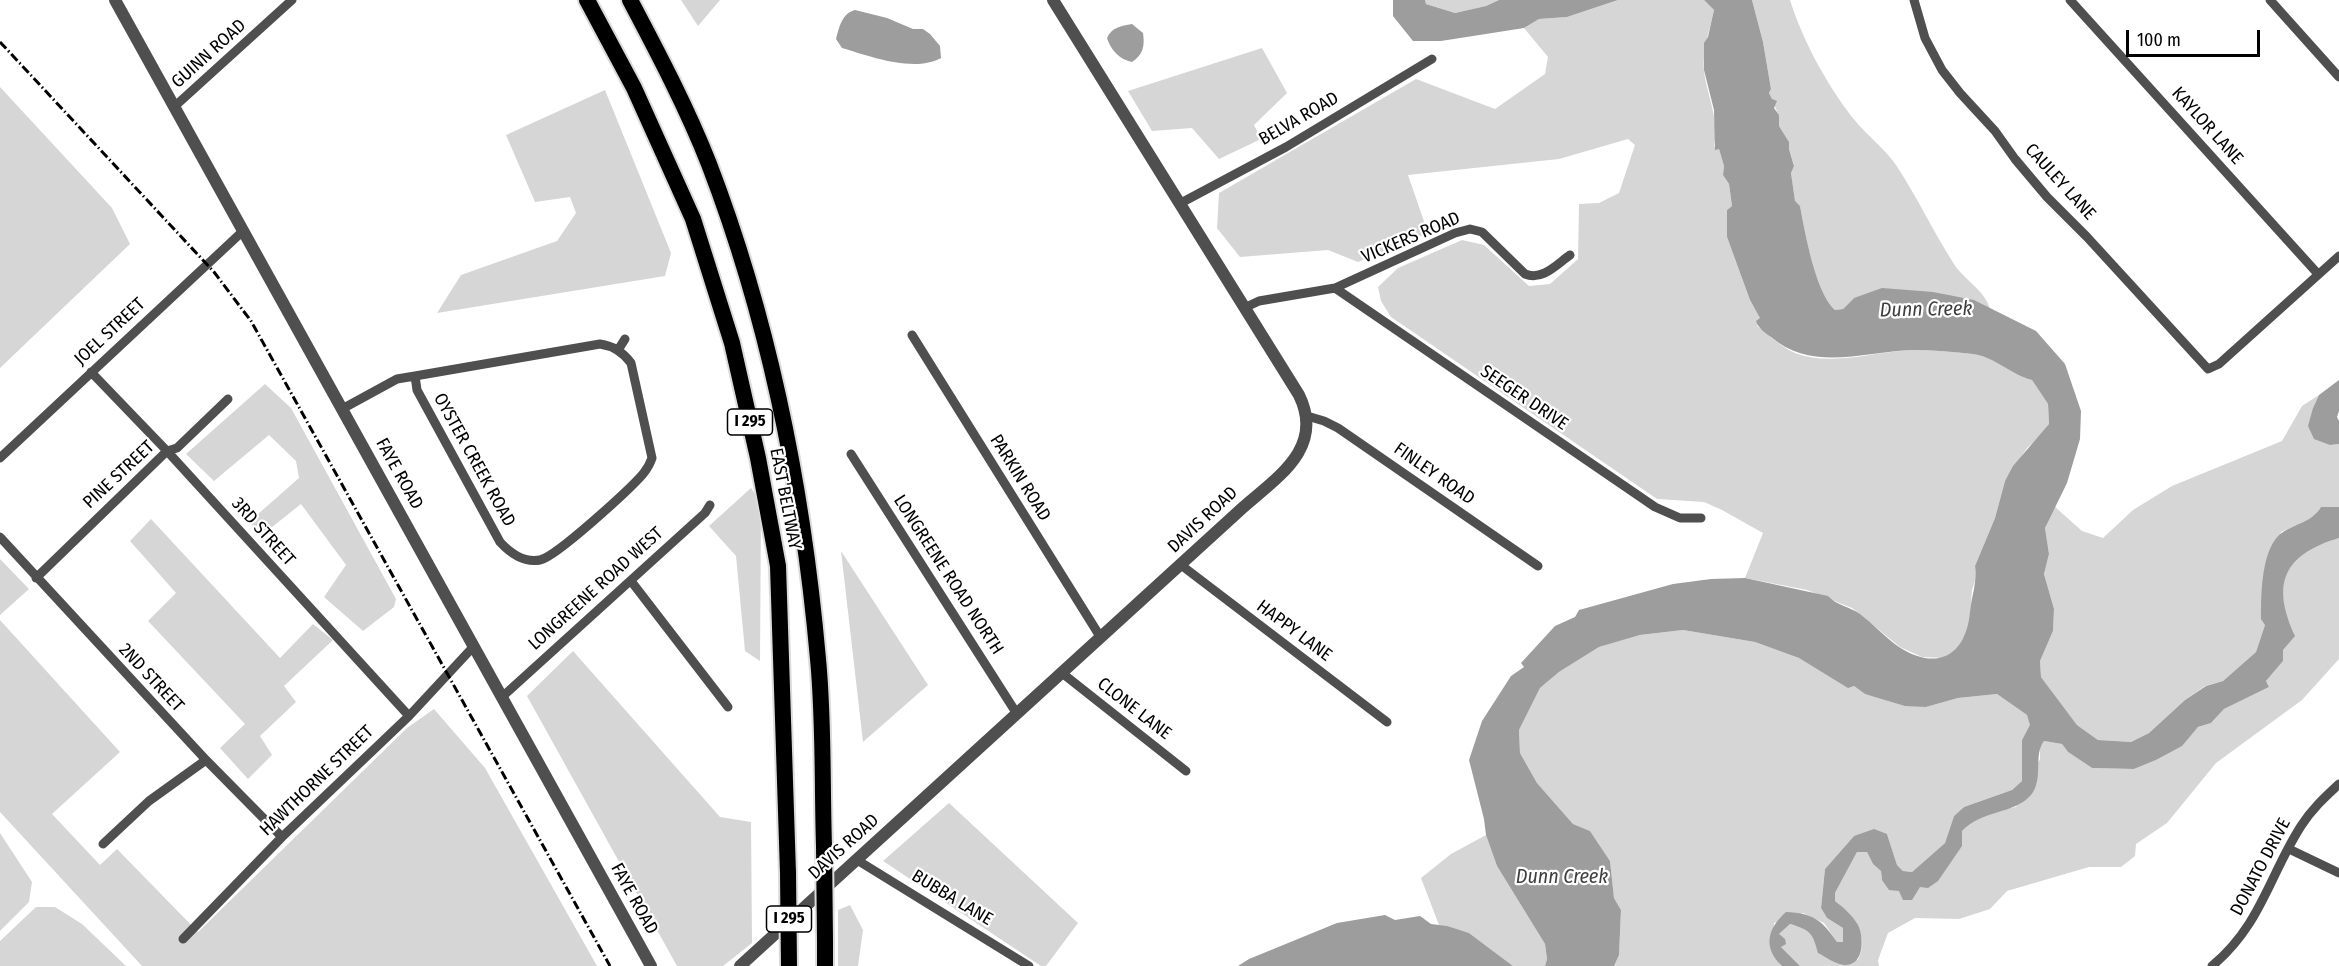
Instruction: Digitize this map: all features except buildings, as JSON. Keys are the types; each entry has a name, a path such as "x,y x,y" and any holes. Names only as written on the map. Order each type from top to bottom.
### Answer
{"highway":[{"name":"EAST BELTWAY","path":"587,0 634,88 693,219 737,366 758,458 778,566 789,966"},
{"name":"EAST BELTWAY","path":"630,0 661,59 708,162 743,261 778,392 803,524 818,662 825,966"}],"street":[{"name":"FAYE ROAD","path":"115,0 651,966"},
{"name":"GUINN ROAD","path":"174,107 292,0"},
{"path":"1053,0 1299,395 1307,416"},
{"name":"CAULEY LANE","path":"1914,0 1925,38 1942,70 1960,93 1995,131 2047,197 2087,237 2208,369 2219,364 2318,274"},
{"name":"KAYLOR LANE","path":"2070,0 2318,274"},
{"path":"2274,1 2339,77"},
{"name":"BELVA ROAD","path":"1179,204 1286,147 1432,59"},
{"name":"VICKERS ROAD","path":"1244,308 1259,301 1335,288 1455,233 1470,229 1482,232 1524,274 1532,277 1543,274 1570,255"},
{"name":"JOEL STREET","path":"0,458 243,231"},
{"path":"2318,274 2339,256"},
{"name":"SEEGER DRIVE","path":"1335,288 1655,507 1680,518 1701,518"},
{"name":"PARKIN ROAD","path":"912,335 1101,638"},
{"path":"525,570 528,560 549,557 558,552 649,466 652,447 631,363 626,355 618,350 625,339"},
{"name":"OYSTER CREEK ROAD","path":"342,409 397,379 600,344 609,345 618,350"},
{"name":"3RD STREET","path":"91,372 167,451 409,716"},
{"name":"OYSTER CREEK ROAD","path":"415,376 417,390 500,542 517,557 528,560"},
{"name":"PINE STREET","path":"36,578 167,451 177,448 228,399"},
{"name":"DAVIS ROAD","path":"740,966 1294,460 1305,442 1307,416"},
{"name":"FINLEY ROAD","path":"1307,416 1338,428 1538,566"},
{"name":"LONGREENE ROAD NORTH","path":"851,454 1017,714"},
{"name":"LONGREENE ROAD WEST","path":"502,697 705,513 710,505"},
{"name":"2ND STREET","path":"0,537 206,760 282,837"},
{"name":"HAPPY LANE","path":"1181,565 1387,722"},
{"path":"631,581 728,707"},
{"name":"HAWTHORNE STREET","path":"183,939 282,837 409,716 474,646"},
{"name":"CLONE LANE","path":"1062,673 1186,771"},
{"path":"103,844 149,801 206,760"},
{"name":"DONATO DRIVE","path":"2212,966 2242,935 2266,896 2302,825 2320,801 2339,784"},
{"path":"2289,849 2339,873"},
{"name":"BUBBA LANE","path":"858,860 1029,966"}],"shaded area":[{"path":"681,0 720,0 698,26"},
{"path":"1425,0 1499,0 1486,6 1455,13 1426,4"},
{"path":"1618,0 1704,0 1714,10 1705,48 1704,71 1714,117 1714,146 1719,149 1724,166 1723,175 1729,184 1732,206 1727,210 1727,237 1750,300 1761,319 1757,326 1795,353 1809,357 1824,359 1854,357 1914,350 1981,356 2032,380 2048,404 2049,424 2027,448 2005,481 1995,518 1975,566 1977,575 1972,590 1969,628 1957,650 1945,658 1922,657 1900,647 1852,608 1807,590 1745,578 1763,533 1704,502 1657,499 1391,317 1381,301 1378,287 1398,268 1462,240 1484,245 1529,286 1550,284 1578,259 1579,204 1599,203 1619,193 1635,145 1628,139 1559,159 1408,175 1428,233 1358,262 1328,250 1240,257 1217,228 1219,193 1416,79 1495,109 1545,74 1548,57 1524,28 1539,19 1567,17"},
{"path":"1752,0 1790,0 1808,46 1842,104 1893,161 1954,264 1984,296 1990,309 1974,300 1854,298 1843,309 1835,310 1828,301 1816,276 1800,206 1795,202 1791,173 1794,165 1789,142 1779,126 1779,116 1769,93 1771,89 1763,42"},
{"path":"1262,48 1287,93 1254,125 1261,139 1219,159 1192,128 1152,131 1128,91"},
{"path":"0,87 112,208 130,244 0,368"},
{"path":"605,90 671,253 665,276 437,313 461,275 557,241 576,213 570,197 535,202 506,135"},
{"path":"265,384 291,408 396,599 394,607 363,631 324,597 346,565 301,504 262,535 249,522 299,478 296,461 269,435 214,481 186,454"},
{"path":"2319,395 2313,408 2330,445 2339,444 2339,507 2321,507 2315,517 2281,532 2265,625 2256,652 2223,681 2205,686 2185,700 2149,733 2131,742 2098,740 2077,725 2041,677 2040,661 2053,631 2054,609 2044,574 2049,554 2045,528 2054,506 2082,531 2103,538 2133,510 2172,486 2282,441 2302,406"},
{"path":"751,488 761,503 760,661 745,651 736,556 709,526"},
{"path":"151,519 280,658 313,624 333,640 284,686 296,702 260,736 272,755 248,779 220,748 245,724 148,621 176,593 130,541"},
{"path":"2339,538 2339,659 2302,700 2216,763 2167,823 2136,844 2135,856 2121,867 2089,867 2007,891 1990,909 1959,919 1915,918 1888,933 1878,960 1879,966 1800,966 1781,947 1779,934 1790,924 1805,929 1814,937 1858,960 1862,939 1850,917 1835,901 1835,893 1857,852 1867,852 1873,864 1881,871 1882,880 1920,887 1962,846 1962,831 1973,821 2016,807 2040,759 2040,746 2044,741 2062,744 2068,752 2092,768 2134,769 2181,746 2198,727 2211,723 2224,709 2269,687 2266,681 2283,661 2283,650 2294,636 2283,601 2283,587 2287,574 2294,563 2305,553"},
{"path":"841,551 928,685 863,742"},
{"path":"0,559 29,589 0,615"},
{"path":"0,620 120,752 52,814 100,865 117,849 198,932 407,728 434,709 485,768 597,966 142,966 0,812"},
{"path":"1683,630 1755,642 1799,658 1848,687 1854,686 1865,694 1926,707 1958,698 1997,694 2027,715 2031,725 2022,740 2022,781 2012,790 1964,807 1954,816 1945,843 1912,872 1903,871 1897,865 1887,834 1854,836 1825,869 1821,908 1827,918 1843,928 1843,942 1837,942 1824,923 1803,913 1774,923 1779,963 1782,966 1614,966 1619,955 1621,910 1614,898 1610,861 1590,831 1573,824 1537,783 1520,753 1519,730 1540,688 1559,672 1599,647 1640,635"},
{"path":"573,651 720,817 751,822 752,943 723,966 677,966 527,696"},
{"path":"949,803 1078,923 1046,966 1041,966 883,861"},
{"path":"0,833 32,882 29,902 0,931"},
{"path":"1486,835 1497,866 1545,944 1547,959 1545,966 1513,966 1469,933 1439,925 1421,878 1451,854"},
{"path":"850,905 863,930 858,966 838,966 838,910"},
{"path":"36,907 55,907 82,924 126,966 0,966 0,941"}],"water":[{"path":"1393,0 1425,0 1426,4 1455,13 1486,6 1499,0 1618,0 1567,17 1539,19 1524,28 1441,41 1413,41 1393,16"},
{"name":"Dunn Creek","path":"1704,0 1752,0 1763,42 1771,89 1769,93 1772,99 1777,101 1774,108 1779,115 1779,126 1789,142 1794,166 1791,173 1795,201 1800,206 1816,276 1835,310 1843,309 1854,298 1882,288 1933,292 1974,300 2036,331 2065,364 2081,411 2080,439 2067,483 2045,528 2049,554 2044,574 2054,609 2053,631 2040,661 2041,677 2077,725 2098,740 2131,742 2149,733 2185,700 2206,686 2223,681 2256,652 2265,625 2261,619 2261,597 2266,559 2276,539 2283,532 2313,516 2321,507 2339,507 2339,538 2305,553 2294,563 2287,574 2284,601 2295,636 2283,650 2283,661 2266,681 2269,687 2224,709 2211,723 2198,727 2182,746 2134,769 2092,768 2068,752 2062,744 2044,741 2039,753 2037,782 2031,795 2016,806 1979,819 1962,831 1962,846 1938,881 1928,888 1920,887 1912,900 1903,900 1899,891 1889,890 1882,880 1881,871 1873,864 1867,852 1857,852 1835,893 1835,901 1851,915 1860,930 1861,950 1856,961 1851,964 1837,963 1818,953 1810,933 1790,924 1779,934 1785,939 1786,944 1781,947 1800,966 1782,966 1770,945 1772,931 1786,912 1803,914 1821,923 1837,942 1843,942 1843,928 1827,918 1821,908 1825,869 1854,836 1874,829 1887,834 1897,865 1903,871 1912,872 1945,843 1954,816 1964,807 2012,790 2022,781 2022,740 2030,725 2027,715 1997,694 1958,698 1926,707 1905,706 1865,694 1854,686 1848,688 1799,658 1755,642 1683,630 1640,635 1599,647 1559,672 1540,688 1519,730 1520,753 1537,783 1573,824 1590,831 1610,861 1614,898 1621,910 1619,955 1614,966 1545,966 1547,959 1545,944 1497,866 1486,835 1469,760 1482,721 1511,676 1524,667 1521,663 1555,626 1575,617 1579,610 1673,584 1711,579 1745,578 1828,596 1860,614 1899,647 1913,654 1926,658 1948,655 1963,639 1967,627 1975,583 1975,566 1995,518 2005,481 2013,466 2049,424 2048,404 2032,380 1981,356 1913,350 1822,357 1787,348 1760,328 1756,321 1760,318 1750,300 1727,237 1727,210 1732,206 1729,184 1723,175 1724,166 1719,149 1715,150 1714,110 1704,70 1704,43 1708,37 1714,10"},
{"path":"855,10 887,18 913,29 923,29 940,46 941,58 918,64 905,64 878,59 842,48 836,39 840,26 847,14"},
{"path":"1132,24 1143,33 1144,42 1141,53 1132,62 1116,53 1107,38 1114,29"},
{"path":"2339,380 2337,417 2339,444 2330,445 2314,439 2308,426 2319,395"},
{"path":"1385,915 1395,920 1420,916 1431,924 1469,933 1513,966 1238,966 1249,959 1337,923"}],"railway":[{"path":"0,42 214,272 251,321 610,966"}]}
